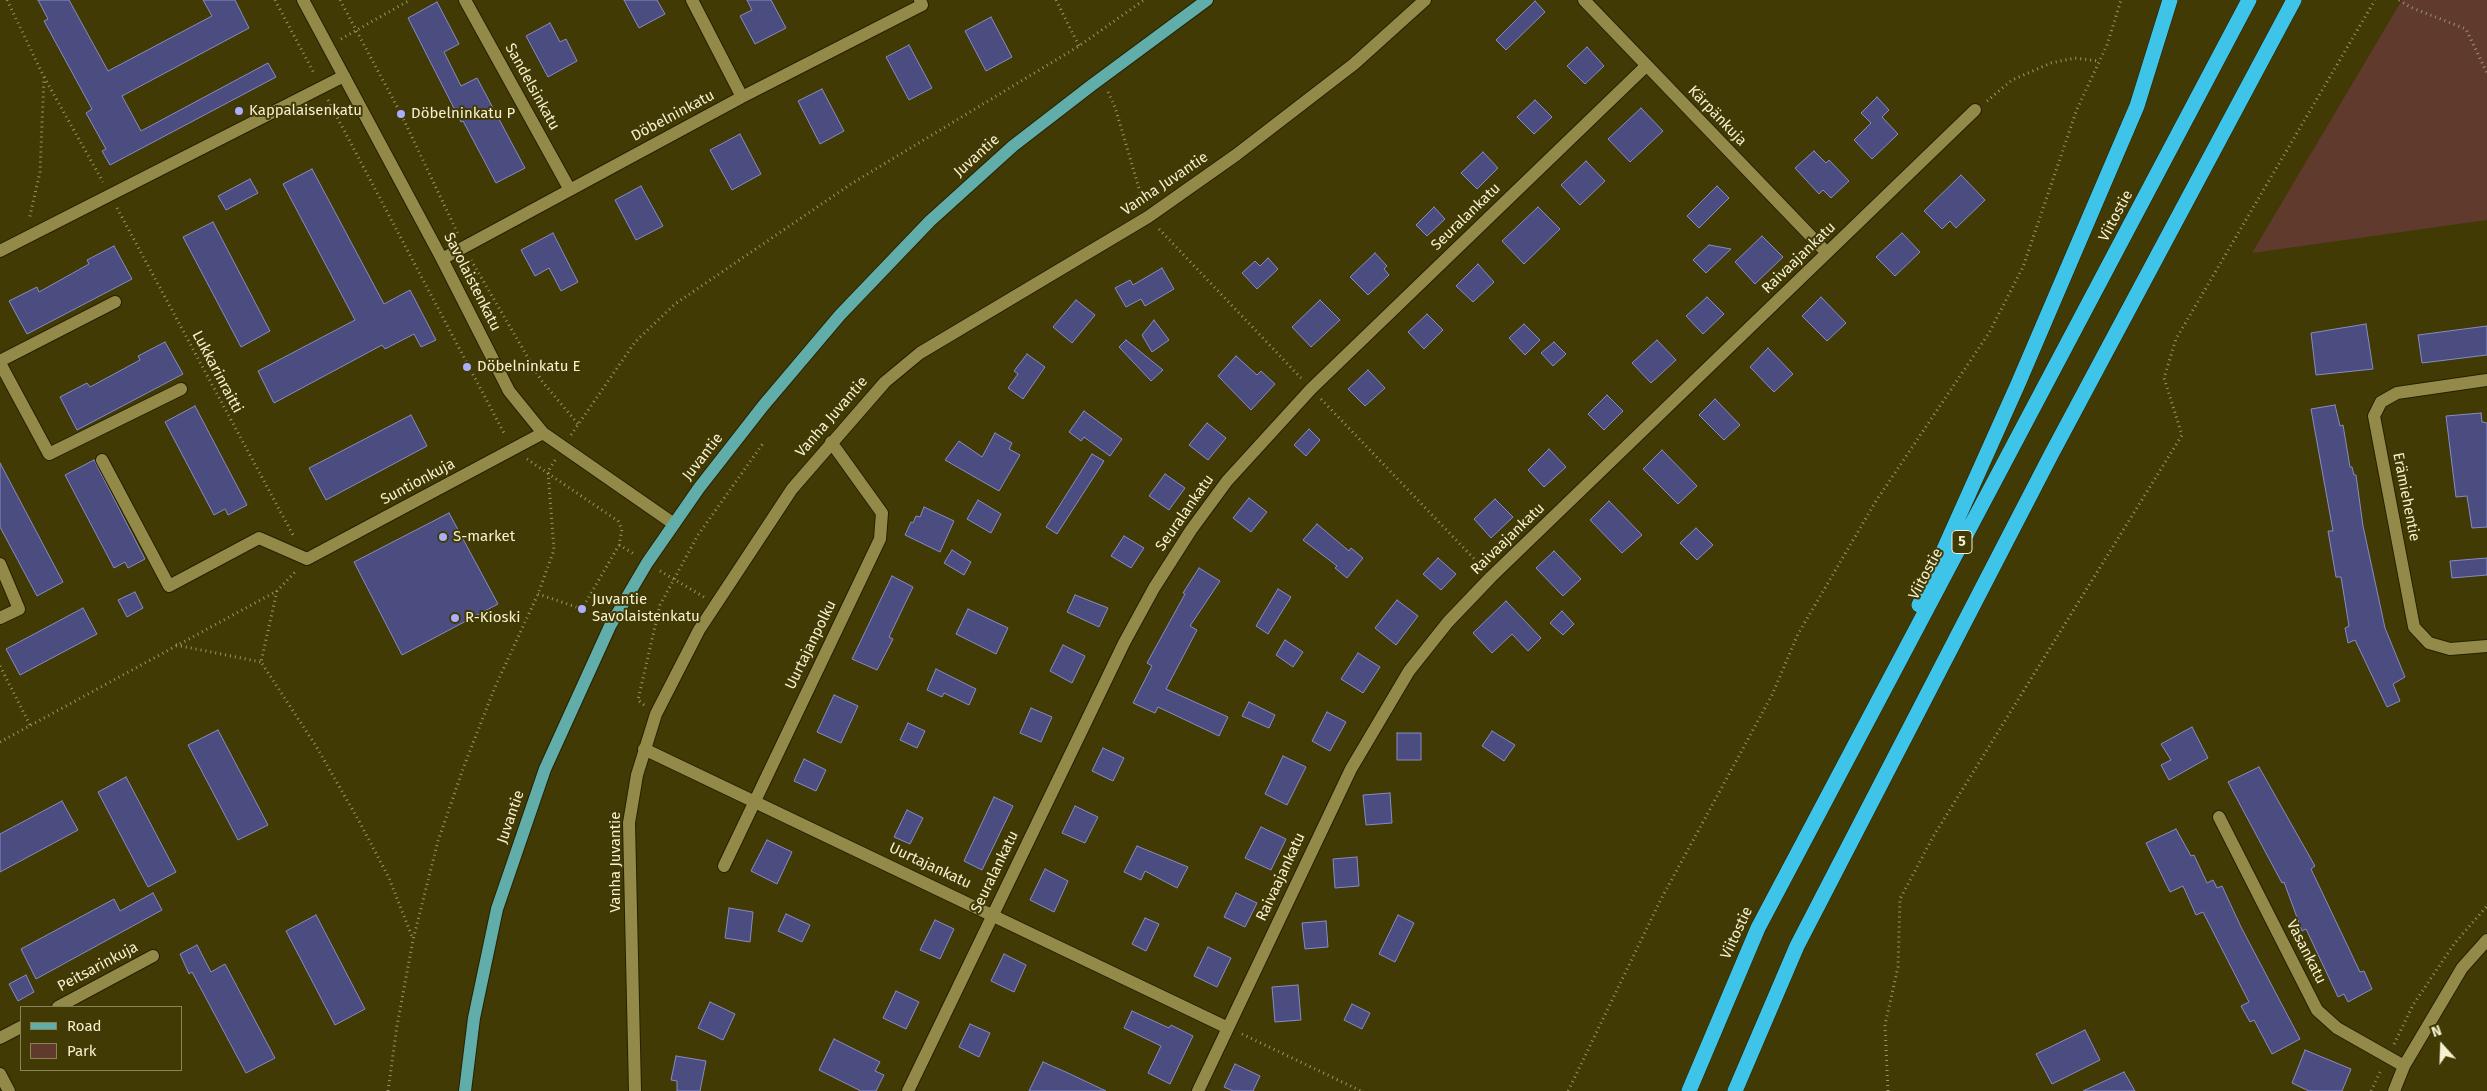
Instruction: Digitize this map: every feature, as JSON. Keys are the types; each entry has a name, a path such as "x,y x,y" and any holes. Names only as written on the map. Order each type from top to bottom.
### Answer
{"highway":[{"path":"1878,700 1947,538 2067,272 2133,115 2170,0"},
{"name":"Viitostie","path":"1689,1091 1758,928 2250,0"},
{"path":"1735,1091 1797,946 2052,453 2294,0"}],"main road":[{"name":"Juvantie","path":"465,1091 474,1018 496,909 545,769 610,626 647,563 699,488 763,406 854,300 930,221 1013,146 1207,0"}],"street":[{"name":"Savolaistenkatu","path":"303,0 442,260 509,391 543,433 674,524"},
{"name":"Sandelsinkatu","path":"465,0 570,190"},
{"path":"692,0 742,97"},
{"name":"Vanha Juvantie","path":"635,1091 630,823 636,775 656,714 699,630 792,489 885,382 920,353 1148,217 1236,155 1354,64 1425,0"},
{"name":"Kärpänkuja","path":"1584,0 1827,253"},
{"name":"Döbelninkatu","path":"442,260 742,97 921,3"},
{"name":"Seuralankatu","path":"908,1091 1145,604 1191,530 1228,480 1311,389 1646,66"},
{"path":"0,251 344,76"},
{"name":"Raivaajankatu","path":"1198,1091 1351,769 1409,671 1448,622 1491,577 1975,110"},
{"path":"115,302 0,362 49,454 180,389"},
{"name":"Erämiehentie","path":"2487,380 2397,393 2381,402 2374,416 2414,627 2429,643 2450,649 2487,646"},
{"name":"Suntionkuja","path":"308,559 543,433"},
{"name":"Uurtajanpolku","path":"724,866 880,539 882,513 831,442"},
{"path":"102,460 169,586 259,538 308,559"},
{"path":"0,564 19,609 0,618"},
{"name":"Uurtajankatu","path":"644,749 993,914 1228,1028"},
{"name":"Vasankatu","path":"2219,816 2317,1010 2337,1028 2404,1066"},
{"path":"2394,1091 2404,1066 2462,968 2487,940"},
{"name":"Peitsarinkuja","path":"60,1006 153,956"},
{"path":"0,1038 20,1028"},
{"path":"0,1074 9,1091"}],"path":[{"name":"Lukkarinraitti","path":"7,0 44,77 110,195 274,502 308,559"},
{"path":"275,0 513,450 548,471 618,521 622,529 619,545 582,609 538,594"},
{"path":"340,0 401,114 464,248 541,380 578,424"},
{"path":"357,31 410,0"},
{"path":"1056,0 1079,46"},
{"path":"388,1091 397,1026 413,940 438,842 464,766 495,688 538,594 554,550 548,471 578,424 635,342 675,304 851,184 1079,46 1144,0"},
{"path":"1568,1091 1659,903 1772,695 1798,634 1876,501 1989,333 2023,267 2078,109 2100,61 2121,0"},
{"path":"1888,1091 1885,1025 1898,967 1900,899 1933,837 2182,435 2164,378 2176,339 2376,0"},
{"path":"2399,0 2410,7 2466,29 2487,73"},
{"path":"1975,110 2012,80 2033,70 2075,58 2100,61"},
{"path":"25,237 40,172 44,77"},
{"path":"1102,78 1115,107 1148,217"},
{"path":"656,714 638,700 660,605 698,535 764,442"},
{"path":"0,742 277,591 308,559"},
{"path":"673,579 690,588"},
{"path":"277,591 261,662 316,746 359,821 389,878 413,940"},
{"path":"176,646 261,662"},
{"path":"0,666 30,726"},
{"path":"2371,1091 2413,1005 2454,944 2486,909"},
{"path":"1228,1028 1361,1091"}],"green space":[{"path":"2402,0 2487,0 2487,220 2252,253"}],"building":[{"path":"38,0 69,0 108,71 212,16 203,0 235,0 249,28 122,96 141,131 268,63 276,77 110,165 102,151 106,149 86,113 92,109 44,21 48,19"},
{"path":"624,0 657,0 665,14 639,28"},
{"path":"747,0 771,0 786,28 755,44 740,16 752,10"},
{"path":"1535,1 1545,12 1506,50 1496,40"},
{"path":"437,2 459,44 444,52 461,86 477,78 525,168 496,183 463,121 461,122 408,18"},
{"path":"991,17 1012,57 986,71 965,31"},
{"path":"550,23 560,42 566,39 577,61 548,77 526,36"},
{"path":"909,45 932,88 909,100 886,57"},
{"path":"1587,47 1604,66 1585,84 1567,66"},
{"path":"822,89 844,131 820,144 798,101"},
{"path":"1877,97 1889,110 1882,117 1898,134 1872,159 1854,140 1871,123 1861,113"},
{"path":"1535,100 1552,117 1534,134 1517,117"},
{"path":"1641,108 1663,131 1630,162 1608,139"},
{"path":"740,134 761,174 732,190 710,150"},
{"path":"1814,151 1826,163 1829,160 1849,181 1831,198 1823,190 1819,194 1795,168"},
{"path":"1483,152 1498,168 1477,189 1461,173"},
{"path":"1586,161 1605,181 1580,205 1561,185"},
{"path":"312,169 384,304 410,290 436,340 421,347 414,334 385,349 382,345 274,403 258,371 355,320 283,184"},
{"path":"1961,175 1985,200 1956,228 1950,221 1942,229 1924,211"},
{"path":"250,179 258,193 226,210 218,196"},
{"path":"641,186 663,226 636,240 615,200"},
{"path":"1717,186 1729,198 1699,228 1687,216"},
{"path":"1434,207 1445,219 1427,236 1416,225"},
{"path":"1538,207 1560,229 1524,264 1502,241"},
{"path":"213,222 270,331 241,347 183,237"},
{"path":"553,233 578,282 561,291 549,268 535,276 521,250"},
{"path":"1902,233 1920,252 1895,276 1876,257"},
{"path":"1762,236 1783,257 1755,284 1735,262"},
{"path":"1709,245 1731,249 1706,273 1693,260"},
{"path":"114,246 132,279 27,334 9,301 37,287 39,292 89,264 87,260"},
{"path":"1375,253 1387,266 1384,269 1389,275 1368,295 1350,277"},
{"path":"1268,258 1278,269 1257,289 1242,273 1255,261 1260,266"},
{"path":"1478,264 1494,282 1473,302 1456,286"},
{"path":"1162,268 1174,289 1145,306 1141,299 1126,307 1115,288 1130,280 1133,285"},
{"path":"1707,297 1724,314 1703,334 1686,316"},
{"path":"1821,297 1846,323 1827,341 1802,316"},
{"path":"1076,300 1095,315 1072,343 1053,327"},
{"path":"1320,300 1340,320 1311,347 1292,327"},
{"path":"1427,314 1443,330 1424,349 1408,332"},
{"path":"1154,320 1169,340 1152,352 1142,335"},
{"path":"1524,324 1540,340 1525,355 1509,338"},
{"path":"2366,324 2373,369 2316,375 2311,333"},
{"path":"2487,326 2487,355 2422,363 2418,335"},
{"path":"1126,340 1163,370 1151,381 1119,347"},
{"path":"1657,340 1676,360 1651,383 1632,363"},
{"path":"165,342 183,374 77,430 60,397 87,383 90,387 140,360 138,356"},
{"path":"1554,342 1566,354 1553,366 1541,353"},
{"path":"1768,348 1793,374 1774,392 1750,367"},
{"path":"1027,354 1045,367 1023,399 1008,388 1018,374 1014,371"},
{"path":"1236,356 1257,375 1261,371 1275,384 1251,410 1218,376"},
{"path":"1368,370 1385,388 1365,406 1348,389"},
{"path":"1607,395 1623,411 1604,430 1588,414"},
{"path":"1715,399 1740,425 1724,440 1699,415"},
{"path":"2335,405 2340,426 2343,425 2350,467 2352,467 2354,475 2356,475 2363,526 2385,628 2405,677 2393,684 2400,701 2387,707 2355,640 2348,643 2345,628 2349,626 2341,577 2336,577 2328,531 2333,531 2311,409"},
{"path":"195,406 247,505 228,515 225,509 214,515 165,422"},
{"path":"1084,411 1122,439 1110,456 1084,437 1081,441 1069,432"},
{"path":"2481,413 2482,422 2487,423 2487,527 2472,528 2467,496 2456,497 2446,416"},
{"path":"411,415 427,446 326,500 309,468"},
{"path":"1207,423 1226,438 1208,460 1189,445"},
{"path":"1309,429 1320,440 1306,456 1294,445"},
{"path":"995,433 1012,443 1009,449 1020,455 999,491 945,460 959,441 982,457"},
{"path":"1549,449 1566,467 1544,487 1528,470"},
{"path":"1662,450 1697,486 1678,504 1643,469"},
{"path":"1092,454 1104,461 1057,534 1046,527"},
{"path":"94,460 145,559 128,568 125,562 114,568 65,475"},
{"path":"0,463 63,582 37,596 0,527"},
{"path":"1165,474 1185,488 1169,510 1149,496"},
{"path":"1249,498 1267,512 1251,532 1233,518"},
{"path":"1495,499 1513,517 1491,538 1474,519"},
{"path":"978,500 1001,514 991,533 967,519"},
{"path":"1609,501 1642,535 1622,553 1590,520"},
{"path":"924,507 954,521 940,552 905,535 911,522 913,523 916,516 920,517"},
{"path":"449,513 498,604 402,655 354,562"},
{"path":"1317,524 1349,551 1351,548 1363,558 1347,578 1335,568 1337,566 1303,540"},
{"path":"1696,528 1713,545 1697,560 1680,543"},
{"path":"1124,536 1144,548 1131,568 1111,556"},
{"path":"952,550 971,562 964,575 944,563"},
{"path":"1554,551 1581,579 1563,596 1536,568"},
{"path":"1438,558 1456,574 1441,590 1423,574"},
{"path":"2487,558 2487,575 2452,578 2450,561"},
{"path":"1199,568 1220,581 1190,626 1197,630 1166,689 1228,717 1219,736 1158,707 1155,713 1133,703 1152,666 1147,663 1185,594 1183,593"},
{"path":"892,576 913,587 889,637 893,639 877,670 852,659"},
{"path":"1278,589 1291,597 1268,634 1256,626"},
{"path":"135,592 143,608 127,617 118,600"},
{"path":"1075,595 1108,608 1099,627 1067,612"},
{"path":"1397,600 1418,616 1396,645 1375,628"},
{"path":"1506,601 1541,638 1528,651 1512,634 1492,653 1473,633"},
{"path":"83,608 97,634 20,675 6,649"},
{"path":"968,609 1008,628 996,654 956,634"},
{"path":"1562,611 1574,624 1563,635 1550,623"},
{"path":"1285,640 1303,652 1293,667 1276,655"},
{"path":"1063,645 1085,656 1072,683 1050,671"},
{"path":"1358,653 1380,667 1363,693 1341,679"},
{"path":"936,669 976,689 969,705 944,693 942,697 927,690"},
{"path":"834,695 858,706 841,743 817,732"},
{"path":"1249,702 1275,715 1269,728 1242,716"},
{"path":"1031,708 1052,717 1041,742 1020,733"},
{"path":"1327,712 1346,722 1330,751 1312,741"},
{"path":"908,723 925,731 917,748 900,740"},
{"path":"2192,727 2208,758 2169,780 2161,765 2171,760 2161,744"},
{"path":"218,730 268,825 238,840 188,745"},
{"path":"1492,731 1515,745 1504,761 1482,746"},
{"path":"1397,733 1421,733 1421,760 1397,760"},
{"path":"1103,748 1124,758 1113,781 1092,771"},
{"path":"1283,756 1306,767 1287,805 1265,794"},
{"path":"804,759 826,770 816,791 794,781"},
{"path":"2259,767 2315,866 2311,869 2360,972 2364,971 2372,989 2348,1002 2344,994 2338,997 2306,929 2302,931 2284,882 2282,883 2228,782"},
{"path":"126,777 176,872 148,887 98,792"},
{"path":"1390,793 1392,823 1366,825 1363,795"},
{"path":"994,797 1013,806 982,870 964,861"},
{"path":"62,801 78,830 0,872 0,834"},
{"path":"1075,806 1098,817 1085,843 1062,833"},
{"path":"907,810 923,818 910,844 894,837"},
{"path":"1261,827 1286,839 1271,870 1245,858"},
{"path":"2176,829 2191,856 2194,855 2207,883 2213,880 2217,888 2222,886 2241,927 2300,1039 2272,1054 2254,1020 2250,1022 2241,1006 2249,1002 2203,912 2196,915 2183,886 2170,892 2146,843"},
{"path":"767,840 792,852 777,884 751,871"},
{"path":"1137,846 1188,867 1177,888 1145,871 1141,880 1124,872"},
{"path":"1357,857 1359,886 1335,888 1333,859"},
{"path":"1045,869 1068,881 1054,912 1030,900"},
{"path":"153,893 162,910 36,979 21,949 114,899 120,911"},
{"path":"1236,893 1257,903 1245,927 1224,917"},
{"path":"729,908 753,912 750,942 725,938"},
{"path":"786,914 810,925 802,942 778,931"},
{"path":"316,915 365,1009 335,1025 286,931"},
{"path":"1398,915 1414,923 1395,962 1379,954"},
{"path":"1145,918 1159,924 1146,951 1132,944"},
{"path":"935,920 954,929 940,959 920,950"},
{"path":"1326,921 1328,947 1305,949 1302,923"},
{"path":"197,945 211,972 225,964 275,1058 246,1073 192,972 189,974 180,954"},
{"path":"1208,947 1231,958 1217,987 1194,976"},
{"path":"1004,954 1026,965 1014,992 991,981"},
{"path":"26,975 34,992 18,1001 9,984"},
{"path":"1298,985 1301,1020 1275,1022 1272,987"},
{"path":"896,991 919,1002 906,1029 883,1018"},
{"path":"710,1002 735,1014 723,1040 698,1028"},
{"path":"1352,1004 1370,1013 1362,1029 1344,1020"},
{"path":"1132,1011 1169,1028 1171,1025 1193,1036 1170,1084 1148,1073 1161,1046 1124,1028"},
{"path":"970,1024 990,1033 979,1057 959,1047"},
{"path":"2085,1030 2100,1060 2052,1084 2036,1054"},
{"path":"834,1039 880,1062 875,1071 884,1075 876,1091 861,1091 819,1070"},
{"path":"2305,1050 2351,1069 2342,1091 2309,1091 2292,1083"},
{"path":"676,1056 706,1061 700,1091 677,1091 677,1081 671,1080"},
{"path":"1043,1062 1068,1073 1106,1091 1029,1091"},
{"path":"1235,1064 1260,1076 1253,1091 1233,1091 1224,1087"},
{"path":"2124,1072 2135,1091 2083,1091"}],"place":[{"name":"Kappalaisenkatu","path":"239,111"},
{"name":"Döbelninkatu P","path":"401,114"},
{"name":"Döbelninkatu E","path":"467,367"},
{"name":"S-market","path":"443,537"},
{"name":"Juvantie Savolaistenkatu","path":"582,609"},
{"name":"R-Kioski","path":"455,618"}]}
